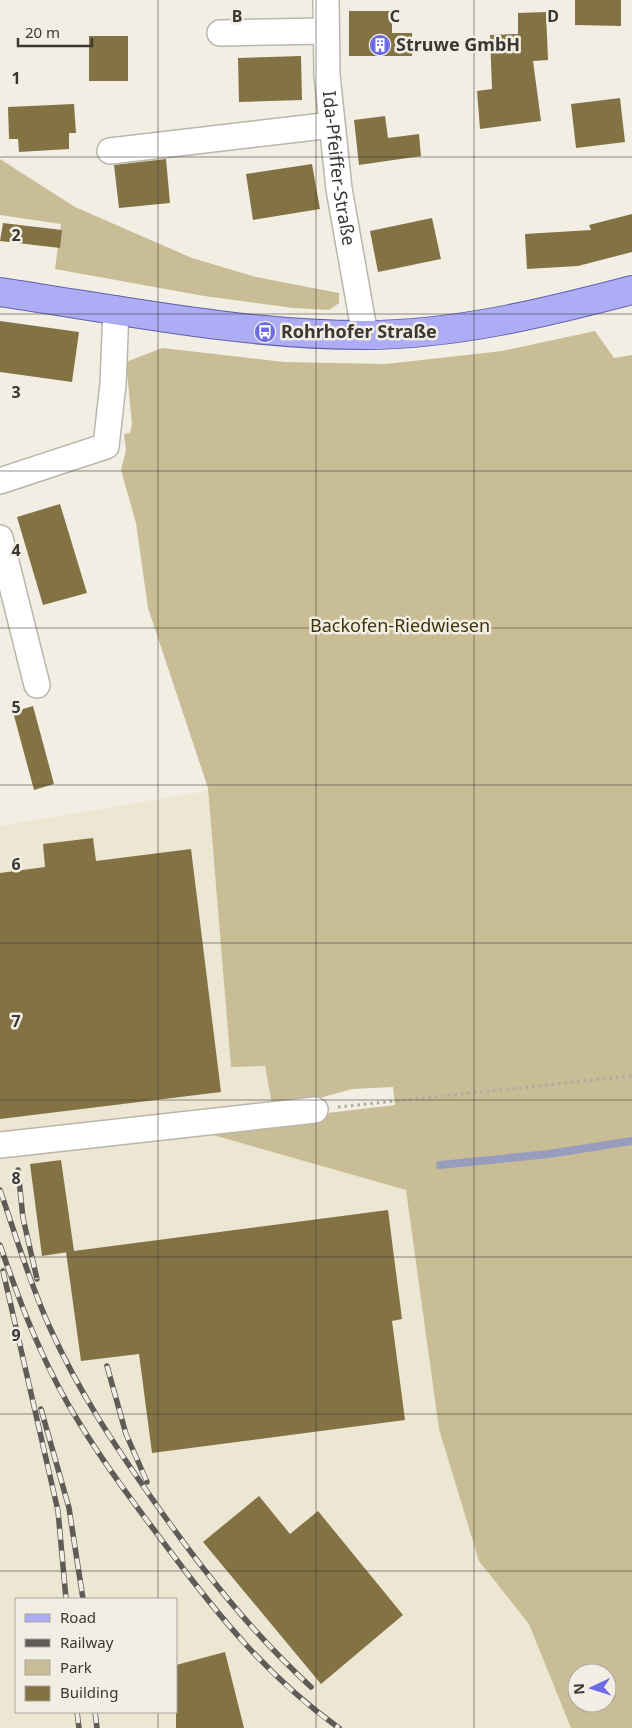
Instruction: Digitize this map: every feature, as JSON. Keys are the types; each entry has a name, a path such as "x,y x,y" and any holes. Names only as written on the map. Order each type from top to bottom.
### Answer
{"main road":[{"path":"0,292 265,332 365,335 472,327 548,312 632,290"}],"street":[{"name":"Ida-Pfeiffer-Straße","path":"326,0 327,75 339,189 365,335"},
{"path":"220,33 326,31"},
{"path":"110,151 332,125"},
{"path":"0,481 106,446 113,384 116,309"},
{"path":"0,538 37,684"},
{"path":"0,1145 315,1110"}],"path":[{"path":"315,1110 632,1076"}],"shaded area":[{"path":"213,790 273,1111 193,1129 406,1190 439,1429 567,1666 567,1713 590,1713 610,1728 0,1728 0,826"}],"green space":[{"path":"0,159 75,207 192,258 256,277 339,293 339,303 329,310 293,308 204,296 55,269 61,224 0,215"},
{"name":"Backofen-Riedwiesen","path":"595,331 614,358 632,355 632,1728 571,1728 529,1624 479,1561 439,1429 406,1190 192,1129 395,1105 393,1087 352,1089 273,1111 265,1066 231,1067 208,788 148,608 136,523 121,470 126,450 124,434 130,433 132,424 126,362 162,348 284,362 386,364 502,351"}],"building":[{"path":"575,0 621,0 621,26 575,25"},
{"name":"Struwe GmbH","path":"349,11 392,11 392,33 412,33 412,56 349,56"},
{"path":"546,12 548,60 533,61 541,121 480,129 477,91 492,89 490,35 518,34 518,13"},
{"path":"89,36 128,36 128,81 89,81"},
{"path":"301,56 302,100 239,102 238,58"},
{"path":"620,98 625,142 576,148 571,104"},
{"path":"74,104 76,133 69,133 69,149 19,152 18,139 9,139 8,107"},
{"path":"385,116 388,138 419,134 421,156 359,165 354,120"},
{"path":"166,159 170,203 119,208 114,165"},
{"path":"312,164 320,209 253,220 246,174"},
{"path":"632,214 632,252 578,266 527,269 525,234 591,230 589,225"},
{"path":"432,218 441,259 378,272 370,231"},
{"path":"3,223 62,230 60,248 0,241"},
{"path":"0,321 79,332 72,382 0,372"},
{"path":"60,504 87,593 43,605 17,517"},
{"path":"33,706 54,784 34,790 13,712"},
{"path":"93,838 96,861 191,849 221,1092 0,1119 0,873 45,867 43,844"},
{"path":"61,1160 74,1251 42,1256 30,1164"},
{"path":"388,1210 402,1319 392,1321 405,1420 152,1453 139,1354 81,1361 66,1252"},
{"path":"259,1496 290,1534 318,1511 403,1615 321,1684 203,1542"},
{"path":"225,1652 244,1728 176,1728 176,1713 178,1713 178,1664"}],"waterway":[{"path":"440,1165 549,1154 632,1141"}],"railway":[{"path":"18,1170 23,1218 37,1279"},
{"path":"0,1190 43,1311 61,1351 97,1417 153,1500 227,1598 267,1644 311,1687"},
{"path":"0,1245 25,1314 45,1359 67,1403 112,1473 227,1624 268,1668 314,1709 339,1728"},
{"path":"3,1271 58,1511 66,1598"},
{"path":"107,1366 126,1434 147,1482"},
{"path":"41,1409 69,1508 83,1598"},
{"path":"77,1713 79,1728"},
{"path":"95,1713 97,1728"}],"place":[{"name":"Struwe GmbH","path":"380,45"},
{"name":"Rohrhofer Straße","path":"265,332"}]}
